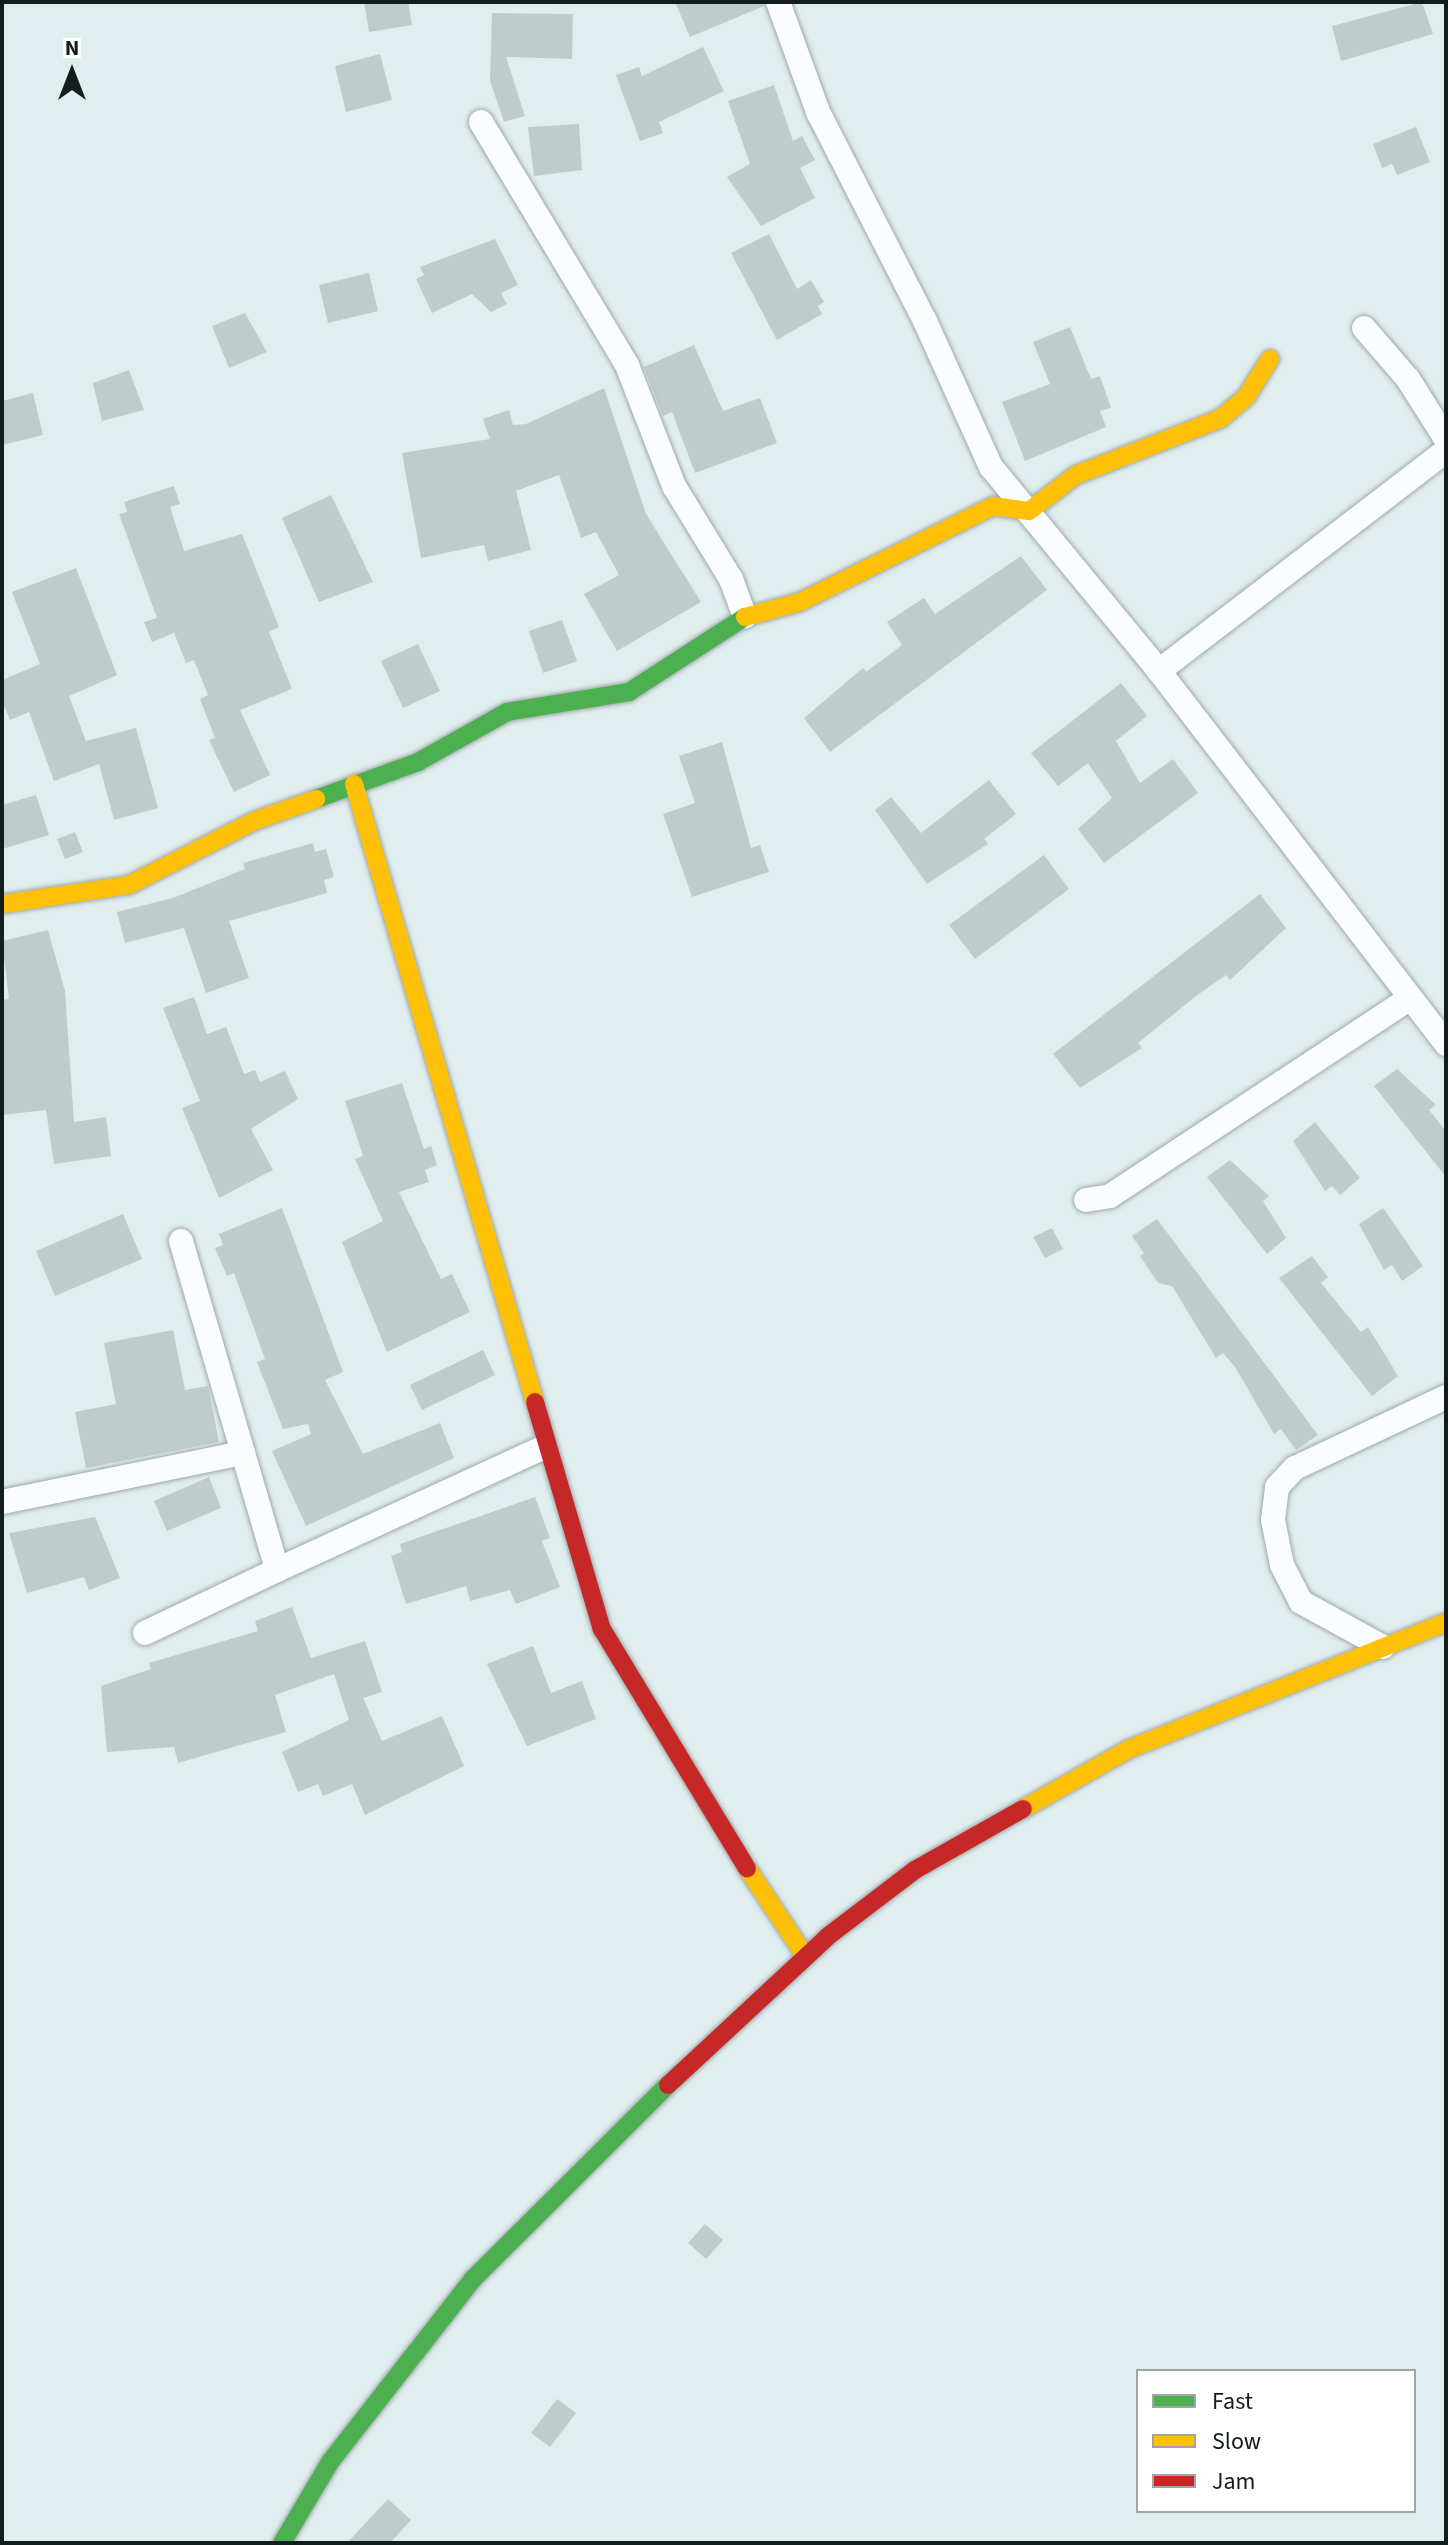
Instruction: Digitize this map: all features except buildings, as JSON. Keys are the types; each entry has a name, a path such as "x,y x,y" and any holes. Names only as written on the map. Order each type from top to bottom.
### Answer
{"street":[{"path":"778,2 818,112 925,321 991,467 1159,671 1446,1044"},
{"path":"481,122 627,365 674,486 731,579 745,617"},
{"path":"1364,328 1408,379 1446,439"},
{"path":"2,904 129,885 254,821 418,762 507,712 629,692 745,617 800,602 993,506 1029,511 1076,475 1220,419 1246,397 1270,359"},
{"path":"1159,671 1446,451"},
{"path":"354,784 544,1447 602,1629 679,1764 805,1956"},
{"path":"1086,1200 1110,1196 1410,998"},
{"path":"181,1241 277,1570"},
{"path":"1383,1647 1301,1602 1282,1565 1273,1520 1277,1487 1295,1468 1446,1397"},
{"path":"145,1633 544,1447"},
{"path":"2,1502 243,1453"},
{"path":"282,2543 330,2462 473,2279 805,1956 915,1870 1017,1807 1129,1749 1446,1622"}],"traffic: fast":[{"path":"316,799 418,762 507,712 629,692 745,617"},
{"path":"282,2543 330,2462 473,2279 668,2085"}],"traffic: slow":[{"path":"745,617 800,602 993,506 1029,511 1076,475 1220,419 1246,397 1270,359"},
{"path":"354,784 535,1402"},
{"path":"2,904 129,885 254,821 316,799"},
{"path":"1023,1809 1129,1749 1446,1622"},
{"path":"747,1868 805,1956"}],"traffic: jam":[{"path":"535,1402 602,1629 747,1868"},
{"path":"668,2085 827,1937 915,1870 1023,1809"}]}
